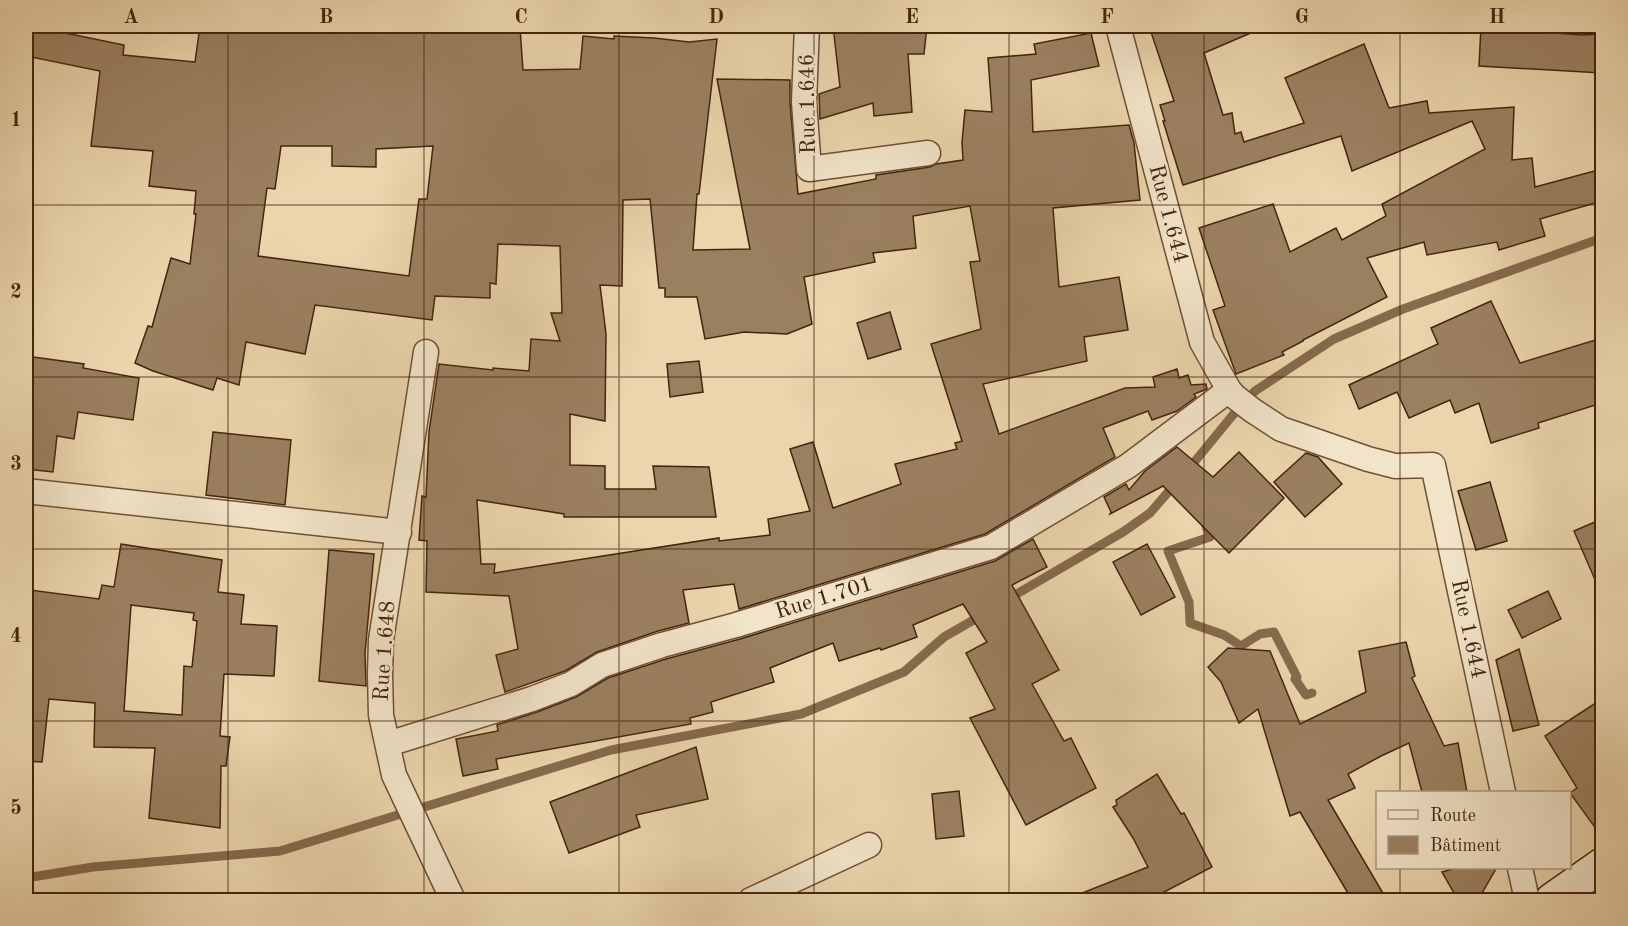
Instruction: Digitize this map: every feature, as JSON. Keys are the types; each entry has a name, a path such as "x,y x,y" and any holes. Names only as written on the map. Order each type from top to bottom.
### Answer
{"street":[{"name":"Rue 1.646","path":"807,26 804,102 809,169 928,153"},
{"name":"Rue 1.644","path":"1118,26 1202,342 1239,399 1281,429 1368,459 1395,466 1433,465 1503,791"},
{"name":"Rue 1.648","path":"426,352 381,640 381,715 394,776 453,900"},
{"name":"Rue 1.701","path":"388,744 532,699 571,684 602,665 662,645 746,622 991,547 1239,399"},
{"path":"26,491 399,532"},
{"path":"751,900 869,844"},
{"path":"1552,900 1602,865"},
{"path":"1520,869 1527,900"}],"building":[{"path":"200,26 470,26 470,32 520,28 523,70 580,69 583,36 614,39 614,36 654,38 689,42 717,39 699,194 697,194 693,250 750,249 717,79 790,80 798,194 876,179 876,175 963,160 965,110 992,112 988,58 1036,54 1034,44 1091,33 1099,66 1031,80 1033,132 1129,125 1134,143 1140,200 1053,208 1059,287 1119,277 1128,330 1084,337 1087,361 983,384 999,434 1125,388 1155,387 1153,377 1177,369 1179,378 1188,375 1191,385 1206,384 1207,389 1194,394 1196,397 1177,411 1152,420 1148,411 1103,428 1115,457 985,534 739,609 734,584 683,590 689,623 597,652 565,671 505,692 496,655 518,649 509,596 426,592 427,541 419,540 422,496 426,497 429,432 439,364 529,371 531,339 560,341 551,313 562,313 560,246 498,244 496,284 490,283 490,298 435,296 432,320 315,305 305,354 246,342 239,385 217,378 213,390 135,363 148,326 152,327 171,258 190,264 196,214 194,214 196,191 149,186 153,151 91,146 100,71 26,56 26,27 36,29 36,27 124,45 123,55 195,62","holes":["281,146 332,146 332,166 376,167 376,149 433,146 427,199 419,199 409,276 258,256 267,188 275,189","650,199 659,288 665,288 665,297 697,297 705,339 744,332 787,334 812,324 804,277 875,262 873,253 916,248 913,216 970,206 980,261 970,262 981,329 931,344 962,441 955,443 957,449 895,464 901,484 833,508 813,442 790,449 810,511 768,519 770,535 719,541 719,538 494,573 495,564 481,564 477,500 564,514 564,517 716,517 709,467 653,466 656,489 605,489 605,466 570,465 570,414 605,421 606,334 600,285 622,286 623,200"]},
{"path":"833,26 927,26 924,54 908,54 912,112 874,116 873,103 820,119 819,94 840,87"},
{"path":"1149,26 1267,26 1204,53 1223,115 1232,113 1235,134 1241,132 1244,142 1304,123 1285,78 1364,44 1389,108 1427,101 1429,113 1514,107 1512,160 1532,158 1535,187 1602,169 1602,201 1540,219 1545,236 1499,250 1497,242 1427,255 1424,242 1367,258 1387,297 1303,340 1282,352 1284,355 1236,374 1213,310 1225,306 1199,228 1273,204 1290,252 1336,228 1342,240 1386,216 1382,204 1485,149 1472,121 1352,171 1341,136 1183,185 1160,105 1174,101"},
{"path":"1481,26 1519,26 1519,30 1581,35 1602,34 1602,73 1479,66"},
{"path":"1491,301 1520,363 1602,338 1602,403 1538,423 1539,428 1491,443 1479,403 1455,413 1450,400 1409,418 1397,392 1359,409 1349,385 1438,344 1431,328"},
{"path":"890,312 901,349 868,359 857,323"},
{"path":"33,357 84,364 83,368 139,378 133,420 78,412 74,439 57,436 53,472 26,469 26,363 32,364"},
{"path":"699,361 703,392 670,397 667,364"},
{"path":"213,432 291,440 285,505 206,495"},
{"path":"1177,447 1213,477 1239,452 1284,498 1229,553 1163,486 1110,514 1104,497 1126,484 1129,490 1145,471"},
{"path":"1306,453 1318,457 1342,484 1305,517 1274,482"},
{"path":"1490,482 1507,541 1476,550 1458,491"},
{"path":"1602,519 1602,596 1574,531"},
{"path":"1033,539 1047,567 1012,585 1059,670 1032,684 1064,741 1071,738 1096,788 1026,825 970,718 995,709 966,653 987,642 963,604 913,625 917,637 881,650 880,648 839,661 833,643 770,668 774,682 711,702 713,712 690,718 691,724 496,759 498,769 463,776 456,739 498,731 497,725 576,697 608,678 995,561"},
{"path":"121,544 222,560 218,592 244,595 241,624 277,626 274,676 224,674 220,736 230,737 226,766 221,766 220,828 149,818 155,748 94,747 95,703 49,699 42,762 26,761 26,637 30,590 99,599 102,585 114,587","holes":["131,605 194,613 193,620 197,621 192,667 184,666 182,715 124,711"]},
{"path":"1147,544 1175,597 1141,615 1113,562"},
{"path":"329,550 374,554 365,653 366,686 319,681"},
{"path":"1548,591 1561,619 1522,638 1508,610"},
{"path":"1406,642 1415,676 1412,678 1444,746 1458,743 1467,791 1422,791 1409,743 1348,774 1355,788 1328,800 1387,900 1352,900 1300,812 1290,816 1258,709 1239,723 1221,682 1208,667 1228,648 1270,651 1300,724 1366,692 1359,651"},
{"path":"1519,649 1539,725 1513,731 1496,660"},
{"path":"1602,699 1602,837 1571,794 1577,788 1545,736"},
{"path":"696,747 708,799 636,815 640,827 569,853 550,802"},
{"path":"1157,774 1181,814 1184,813 1212,867 1149,900 1068,900 1148,867 1113,807 1117,805 1116,800"},
{"path":"959,791 964,836 936,839 932,794"},
{"path":"1453,869 1496,869 1478,900 1458,900 1442,872"}],"waterway":[{"path":"1187,471 1255,391 1334,339 1403,309 1602,238"},
{"path":"1008,599 1123,532 1150,513 1176,483"},
{"path":"1204,520 1210,537 1168,551 1189,602 1190,623 1224,635 1241,646 1260,634 1274,632 1297,677 1295,679 1306,695 1312,693"},
{"path":"26,878 93,867 280,851 611,750 801,714 904,672 944,637 984,614"}]}
